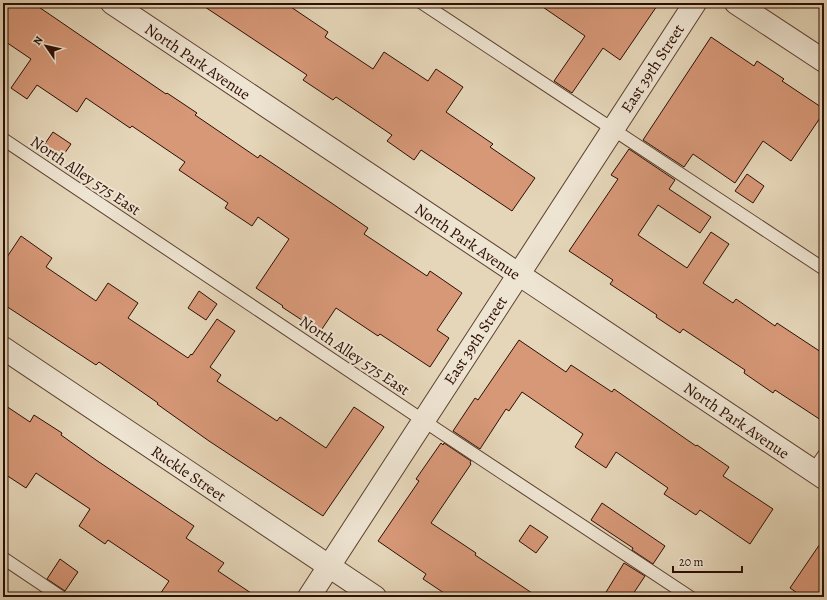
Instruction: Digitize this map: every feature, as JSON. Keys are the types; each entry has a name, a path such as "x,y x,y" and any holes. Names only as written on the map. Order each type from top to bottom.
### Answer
{"street":[{"name":"North Park Avenue","path":"112,3 518,274 820,468"},
{"name":"East 39th Street","path":"309,597 695,3"},
{"path":"736,3 824,61"},
{"name":"Ruckle Street","path":"3,348 375,597"}],"lane":[{"path":"422,3 824,269"},
{"name":"North Alley 575 East","path":"3,139 423,421 690,597"},
{"path":"3,558 62,597"}],"building":[{"path":"3,3 33,3 166,94 167,93 197,113 195,115 258,158 260,155 368,228 364,234 427,276 430,271 462,293 437,330 449,338 430,367 380,334 378,336 336,308 320,332 256,288 289,239 258,217 252,226 225,208 228,203 179,170 185,162 132,126 130,128 86,98 77,112 37,85 27,99 11,88 31,59 3,40"},
{"path":"199,3 285,3 328,32 325,37 373,69 384,52 428,81 436,69 463,87 446,112 493,144 490,147 535,178 512,211 421,150 414,160 387,141 392,135 336,97 333,100 303,80 307,75"},
{"path":"537,3 659,3 620,60 603,48 572,93 554,81 585,36"},
{"path":"711,37 754,66 757,61 784,79 782,81 824,109 824,112 791,161 763,141 735,183 693,154 684,167 643,140"},
{"path":"53,132 71,144 60,160 42,148"},
{"path":"629,149 675,180 669,189 711,217 700,233 658,205 638,235 687,268 711,232 729,244 703,283 733,303 736,299 775,326 777,323 824,354 824,422 775,390 773,393 744,373 745,370 683,329 680,333 656,317 657,315 610,284 613,280 569,251 618,179 611,175"},
{"path":"747,174 764,186 753,203 735,191"},
{"path":"21,236 52,258 46,267 96,301 108,283 138,303 128,318 188,358 191,354 192,355 217,319 235,331 210,367 221,375 217,381 277,421 280,417 326,448 354,407 384,427 323,516 209,441 99,362 96,365 3,304 3,263"},
{"path":"199,291 217,304 206,320 188,308"},
{"path":"519,340 566,372 571,365 612,392 614,389 729,467 723,476 773,509 750,544 700,510 696,515 664,494 668,488 616,452 606,468 575,447 583,434 522,392 509,411 506,409 480,449 453,431 475,398 478,400"},
{"path":"3,404 30,422 34,415 62,433 61,435 96,460 194,526 186,538 224,563 218,571 257,597 158,597 169,581 108,540 105,544 79,526 90,509 36,473 26,488 3,473"},
{"path":"441,443 443,445 444,443 471,461 471,464 431,523 476,553 475,555 538,597 450,597 423,579 426,574 378,541 419,481 416,479"},
{"path":"602,503 665,546 653,564 632,550 633,548 591,520"},
{"path":"530,525 548,537 536,553 519,541"},
{"path":"824,538 824,589 819,597 803,597 790,588"},
{"path":"60,559 78,572 65,591 47,579"},
{"path":"624,563 645,576 631,597 603,597"}]}
